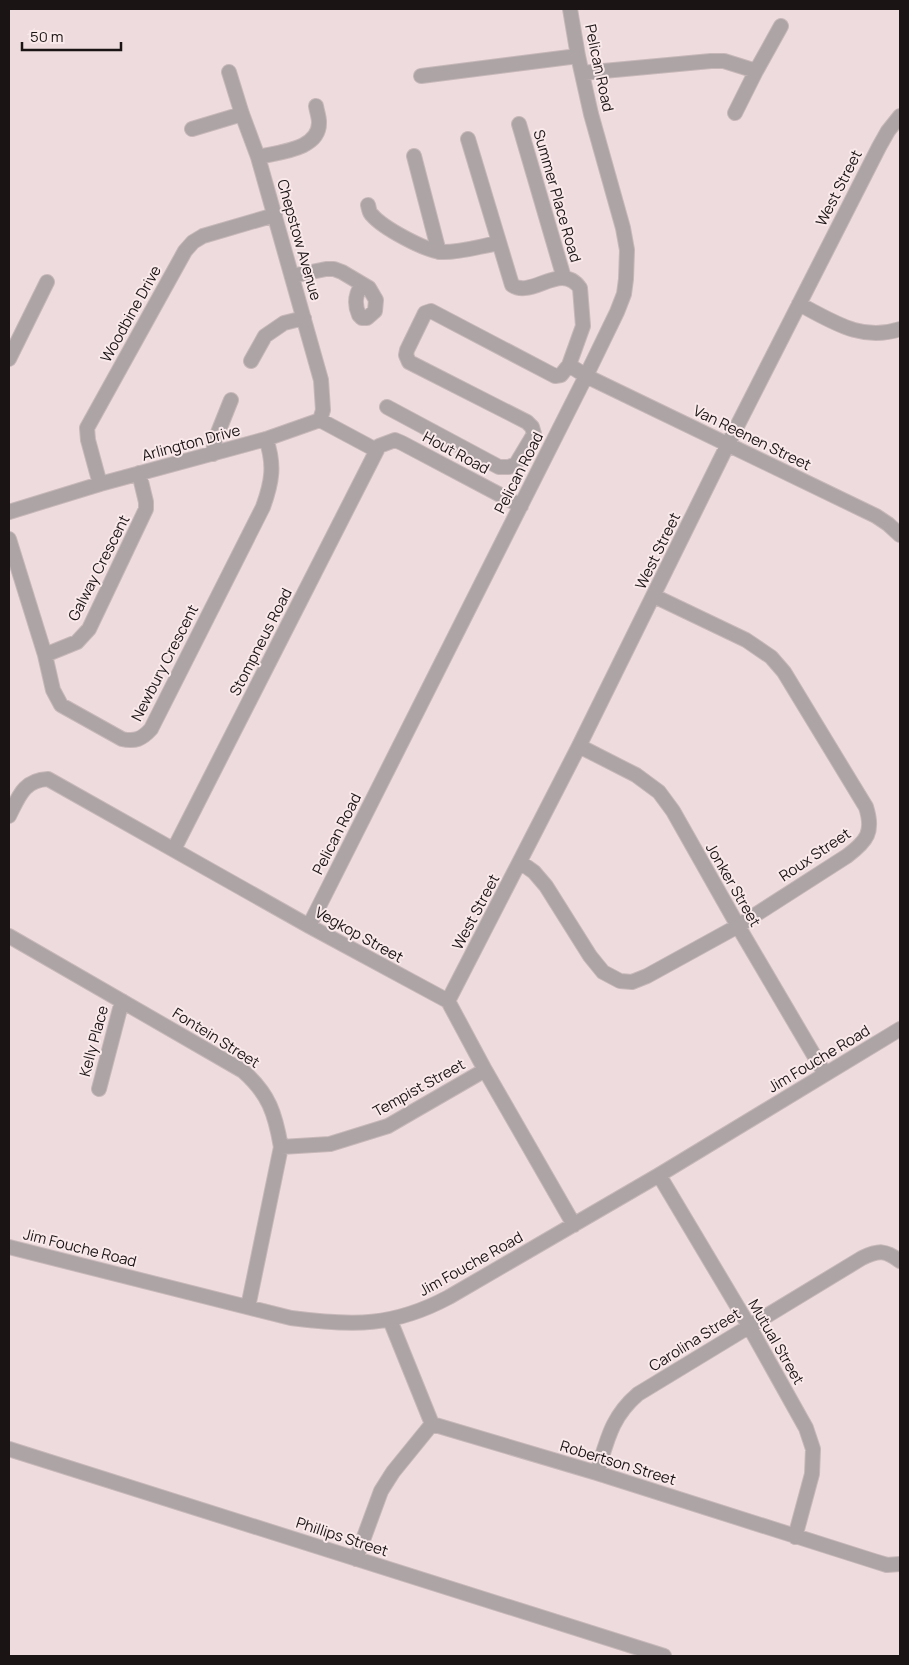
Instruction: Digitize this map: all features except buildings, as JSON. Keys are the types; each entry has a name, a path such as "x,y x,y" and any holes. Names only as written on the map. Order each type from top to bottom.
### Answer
{"street":[{"name":"Pelican Road","path":"309,926 586,376 624,294 627,267 623,228 591,114 570,9"},
{"path":"735,113 781,26"},
{"path":"420,76 578,56"},
{"path":"582,73 718,61 737,64 756,71"},
{"name":"Chepstow Avenue","path":"230,72 242,114 258,157 321,380 323,410 320,420"},
{"path":"258,157 305,146 313,140 320,124 316,106"},
{"path":"192,129 242,114"},
{"name":"West Street","path":"448,1001 579,746 728,444 878,147 900,116"},
{"name":"Summer Place Road","path":"519,124 564,278"},
{"name":"Summer Place Road","path":"468,139 512,285 527,288 554,279 564,278 571,280 580,288 583,326 569,365"},
{"path":"414,156 439,252"},
{"path":"368,205 371,215 390,229 417,244 439,252 499,243"},
{"name":"Woodbine Drive","path":"100,484 88,440 87,428 185,251 193,242 203,236 274,215"},
{"path":"292,276 334,269 362,284"},
{"path":"9,359 47,282"},
{"path":"799,304 850,329 866,334 880,334 900,330"},
{"path":"387,407 499,467 509,467 516,464 534,434 528,422 408,362 407,350 425,313 431,312 555,376 561,375 569,365 586,376"},
{"path":"251,361 265,336 284,323 304,318"},
{"name":"Van Reenen Street","path":"586,376 876,516 888,524 900,536"},
{"path":"213,454 216,440 231,400"},
{"path":"320,420 376,450"},
{"name":"Arlington Drive","path":"9,512 100,484 266,439 320,420"},
{"name":"Newbury Crescent","path":"9,539 45,654 53,690 61,705 122,739 132,741 146,735 151,729 263,507 271,486 272,473 272,454 266,439"},
{"name":"Hout Road","path":"376,450 380,446 395,440 402,442 521,506"},
{"name":"Stompneus Road","path":"174,849 376,450"},
{"name":"Galway Crescent","path":"45,654 76,642 89,629 146,509 139,474"},
{"name":"Roux Street","path":"520,862 540,878 590,956 603,972 620,982 632,982 647,976 738,926 861,846 867,837 870,818 863,801 784,672 771,657 746,640 654,596"},
{"name":"Jonker Street","path":"579,746 636,775 658,792 673,811 825,1074"},
{"name":"Vegkop Street","path":"9,816 22,791 31,782 38,779 48,779 309,926 448,1001"},
{"name":"Fontein Street","path":"9,936 209,1050 250,1076 267,1097 277,1127 280,1147 248,1306"},
{"name":"Kelly Place","path":"99,1089 122,1001"},
{"path":"448,1001 484,1070 574,1225"},
{"name":"Jim Fouche Road","path":"9,1247 292,1318 336,1323 390,1320 439,1303 659,1175 900,1029"},
{"name":"Tempist Street","path":"280,1147 330,1144 388,1126 484,1070"},
{"name":"Mutual Street","path":"659,1175 749,1326 802,1421 813,1449 812,1474 795,1537"},
{"name":"Carolina Street","path":"597,1473 611,1428 626,1404 638,1394 862,1258 875,1252 890,1253 900,1261"},
{"path":"356,1558 381,1491 393,1472 432,1424 390,1320"},
{"name":"Robertson Street","path":"432,1424 597,1473 881,1563 900,1564"},
{"name":"Phillips Street","path":"9,1449 664,1656"}]}
